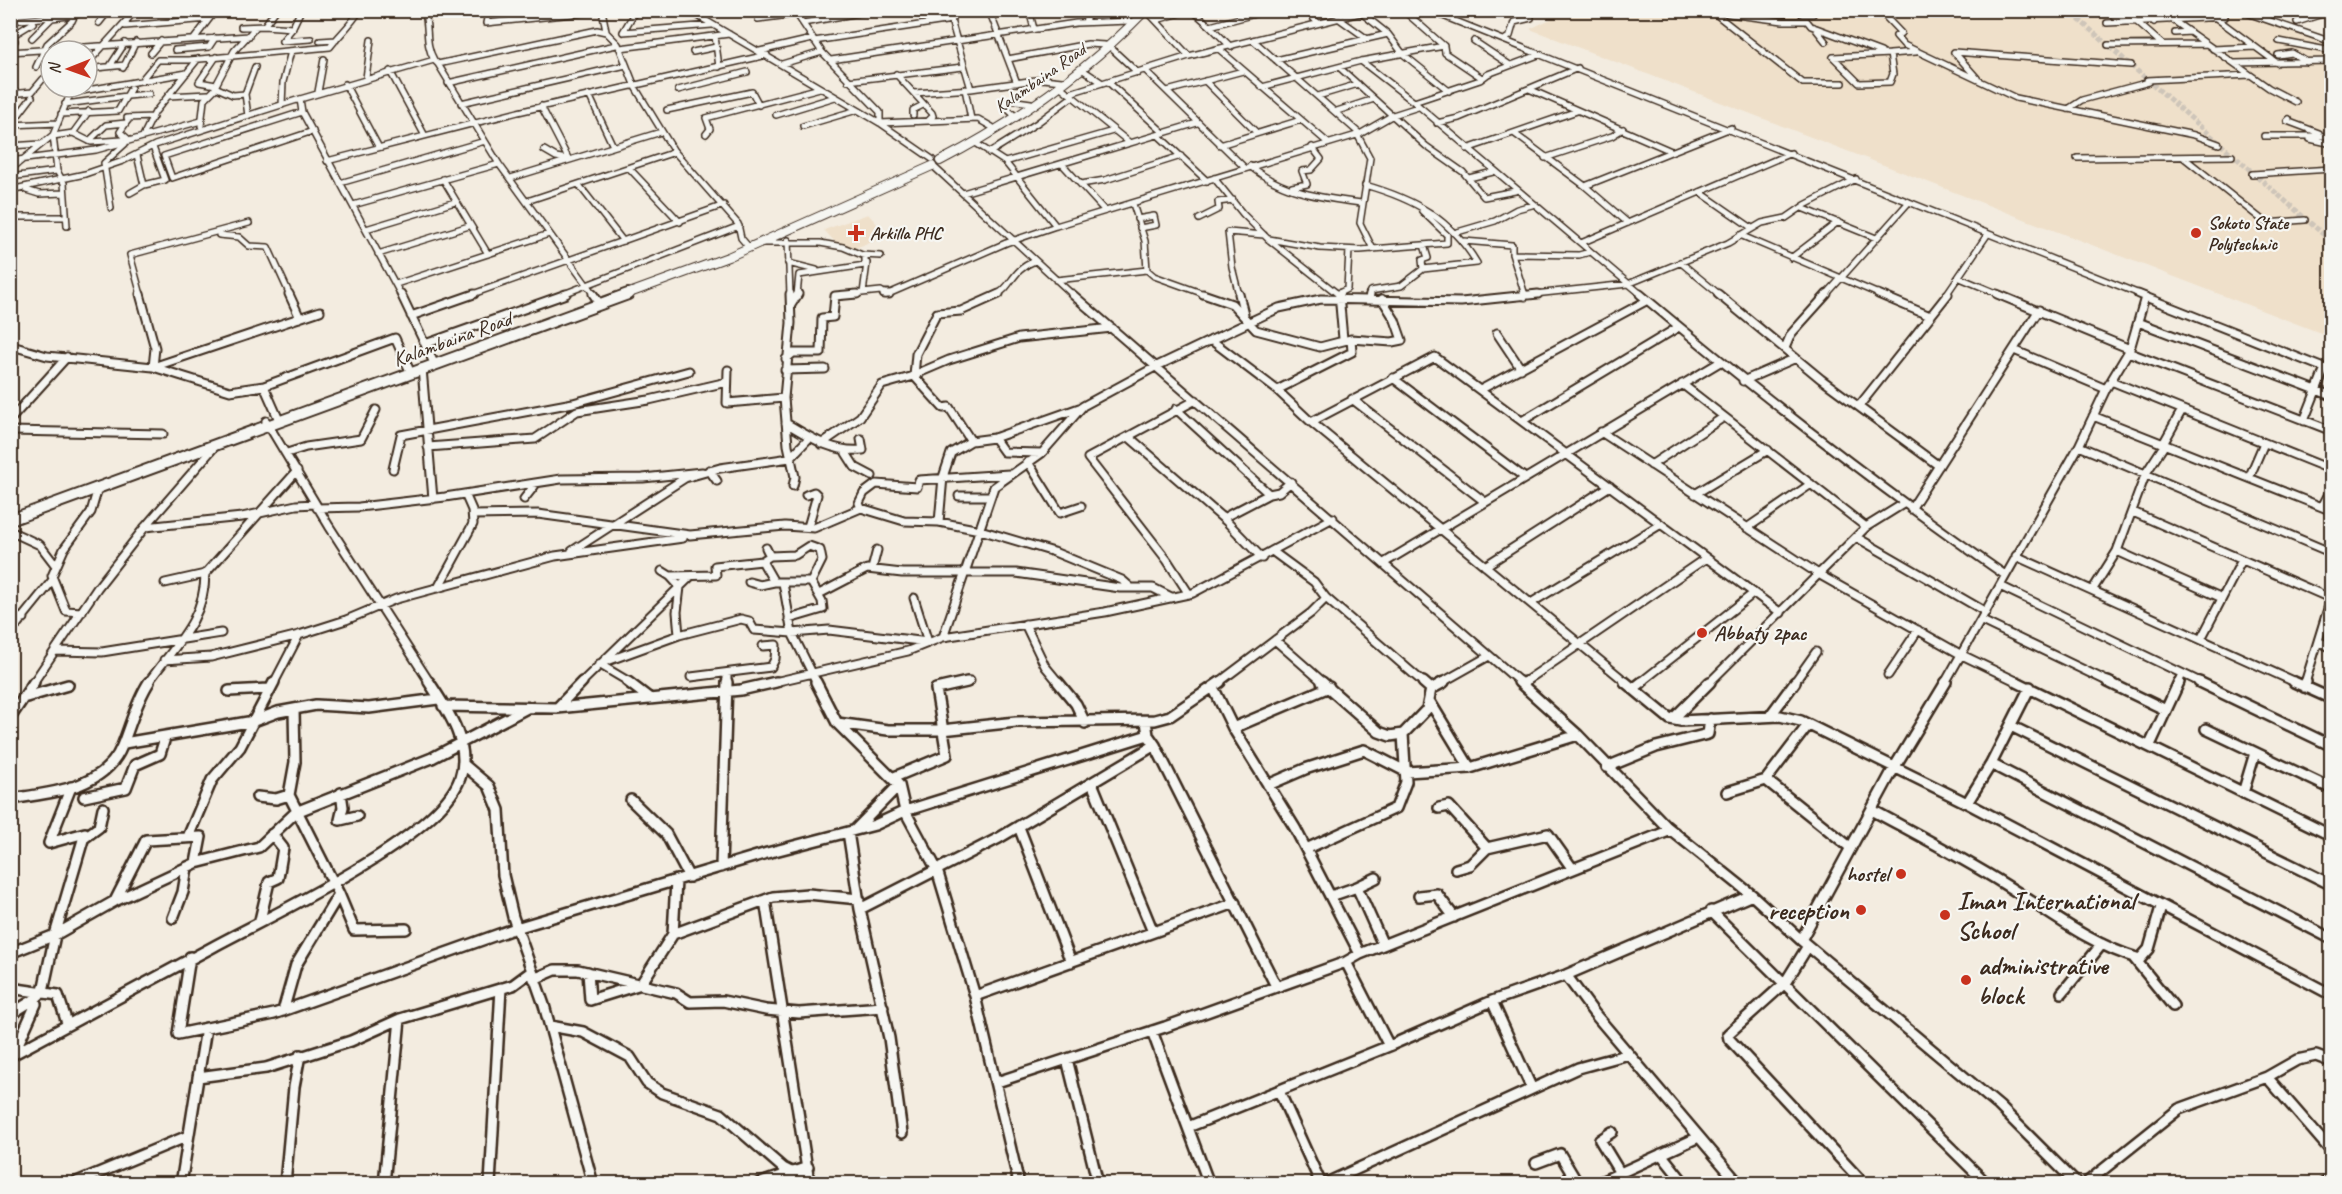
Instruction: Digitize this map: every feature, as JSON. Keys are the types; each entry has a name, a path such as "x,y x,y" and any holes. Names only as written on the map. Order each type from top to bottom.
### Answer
{"main road":[{"name":"Kalambaina Road","path":"972,142 1061,84 1108,46 1139,10"},
{"name":"Kalambaina Road","path":"972,142 1083,70 1146,10"},
{"path":"10,520 217,444 278,418 409,369 747,245 851,201 972,142"},
{"name":"Kalambaina Road","path":"278,418 422,368 762,243 901,181 933,162"},
{"path":"10,515 267,423"}],"street":[{"path":"99,23 107,13 130,10"},
{"path":"99,52 125,26 136,10"},
{"path":"194,39 216,10"},
{"path":"264,26 276,10"},
{"path":"301,10 293,28 282,41 311,39"},
{"path":"333,10 338,10"},
{"path":"143,78 155,62 167,60 330,47 346,32 360,10"},
{"path":"424,10 428,22 427,46 448,83 499,164 597,301"},
{"path":"489,10 486,23 602,11 606,31 618,44 634,84 661,132 675,152 724,206 739,226 741,238 747,245"},
{"path":"618,44 636,10"},
{"path":"688,10 880,123 933,162 1056,280 1522,684 1578,735 1671,830 1999,1106 2076,1184"},
{"path":"803,22 844,13 876,10"},
{"path":"948,10 958,42 968,89 971,119"},
{"path":"989,10 1017,83"},
{"path":"1029,10 1034,29"},
{"path":"1085,22 1089,10"},
{"path":"1146,10 1189,56"},
{"path":"1156,20 1191,10 1231,47"},
{"path":"1210,26 1270,10"},
{"path":"1306,10 1317,22"},
{"path":"1403,10 1444,46 1445,53 1482,78"},
{"path":"1428,10 1731,128 1987,235 2328,369 2304,421"},
{"path":"1504,40 1510,36 1514,22 1528,21 1531,18 1529,10"},
{"path":"1881,12 1934,10"},
{"path":"2101,10 2116,17 2131,17 2162,44"},
{"path":"2140,10 2154,22"},
{"path":"2153,10 2188,31 2250,75 2296,102"},
{"path":"2107,23 2225,17 2210,10"},
{"path":"2238,10 2331,42"},
{"path":"10,15 52,11 52,18 32,38"},
{"path":"1712,11 1784,21 1807,21"},
{"path":"1712,11 1803,83 1811,85 1843,83"},
{"path":"2297,22 2331,11"},
{"path":"758,19 795,12 822,52 880,112 882,120 880,123"},
{"path":"990,153 1037,123 1071,95 1101,82 1108,82 1189,56 1220,50 1359,12 1388,34 1403,54 1449,91"},
{"path":"1881,12 1901,33 1896,36 1904,45 2016,98 2194,135 2219,144"},
{"path":"10,21 39,20 76,13"},
{"path":"52,39 76,13"},
{"path":"2162,16 2167,13 2177,14"},
{"path":"1813,14 1801,14 1826,42"},
{"path":"1338,18 1366,38"},
{"path":"2216,18 2277,63"},
{"path":"125,26 209,19"},
{"path":"39,20 10,39 15,41 11,52 39,49"},
{"path":"760,51 813,40 952,20"},
{"path":"831,60 1085,22 1130,21"},
{"path":"623,32 713,25"},
{"path":"1813,26 1888,54"},
{"path":"242,27 293,28"},
{"path":"201,131 200,110 208,94 216,87 232,55 256,27"},
{"path":"2175,33 2197,29"},
{"path":"10,190 103,167 153,147 318,92 390,71 597,30 606,31"},
{"path":"16,33 38,33"},
{"path":"448,83 618,44 729,34"},
{"path":"1276,60 1388,34"},
{"path":"1492,35 1474,41 1510,65"},
{"path":"99,45 249,36"},
{"path":"715,36 719,67"},
{"path":"175,50 209,47 215,38"},
{"path":"167,60 183,40"},
{"path":"320,41 336,40"},
{"path":"366,78 371,40"},
{"path":"1253,40 1337,111 1359,134 1370,158 1361,203 1360,223 1373,249"},
{"path":"151,53 161,41"},
{"path":"2279,41 2331,51"},
{"path":"99,67 123,67 136,42"},
{"path":"110,66 125,43"},
{"path":"1008,59 1088,44 1108,46 1138,72"},
{"path":"2108,45 2206,44"},
{"path":"1262,87 1361,61 1444,46"},
{"path":"693,52 716,47"},
{"path":"2213,49 2255,47"},
{"path":"1220,50 1327,142"},
{"path":"282,105 284,82 291,51"},
{"path":"782,64 822,52"},
{"path":"1888,54 1893,74 1890,82 1859,82 1833,57 1916,52"},
{"path":"1980,82 1954,52 2131,65"},
{"path":"2278,55 2292,53 2316,67"},
{"path":"786,359 793,353 820,352 822,318 833,317 835,296 881,291 886,295 1014,241 1056,226 1359,134 1416,104 1541,54"},
{"path":"327,161 472,122 634,84 741,63 767,55"},
{"path":"216,57 199,82 233,95 245,94"},
{"path":"143,136 168,96 198,59"},
{"path":"318,92 324,59"},
{"path":"36,68 39,60"},
{"path":"1361,61 1416,104 1532,205 1581,243 1677,328 1743,381 1903,504 2005,575"},
{"path":"2234,63 2331,62"},
{"path":"678,90 748,75 741,63"},
{"path":"461,103 626,65"},
{"path":"248,116 245,94 255,67"},
{"path":"848,81 963,67"},
{"path":"1340,68 1426,146 1469,178 1484,197 1515,190"},
{"path":"1437,123 1459,118 1578,68"},
{"path":"1083,70 1101,82"},
{"path":"1145,70 1220,145 1247,167 1276,183 1315,196 1361,203"},
{"path":"390,71 424,134"},
{"path":"1167,91 1243,71"},
{"path":"99,89 143,78 187,73"},
{"path":"896,74 933,116 928,121"},
{"path":"2068,109 2082,100 2148,81 2250,75"},
{"path":"914,93 968,89 1048,78 1061,84 1113,131 1130,142"},
{"path":"1205,81 1257,133"},
{"path":"1108,82 1181,156 1233,200 1243,214 1266,237 1340,296 1343,339"},
{"path":"345,84 378,146"},
{"path":"1318,96 1358,84"},
{"path":"10,94 32,92 39,85"},
{"path":"61,114 118,111 131,88"},
{"path":"706,134 710,129 706,118 820,88"},
{"path":"1529,89 1671,152"},
{"path":"667,110 752,92 759,105"},
{"path":"65,104 149,94"},
{"path":"168,96 208,94"},
{"path":"588,95 613,146"},
{"path":"11,125 32,97"},
{"path":"776,115 835,97"},
{"path":"10,170 53,135 68,99"},
{"path":"300,99 303,112 327,161 396,284 433,361"},
{"path":"1337,111 1374,99"},
{"path":"1014,115 1004,106 1005,102 1010,100 1031,103"},
{"path":"913,116 914,110 923,105"},
{"path":"542,106 569,159"},
{"path":"803,126 857,110"},
{"path":"73,133 89,111"},
{"path":"1467,149 1577,111"},
{"path":"303,112 164,156 172,178 313,131"},
{"path":"71,154 106,125 153,117"},
{"path":"880,123 982,119 992,127"},
{"path":"2289,119 2287,121 2323,135"},
{"path":"127,120 120,132 130,140"},
{"path":"1220,145 1301,120"},
{"path":"10,161 71,154 201,121"},
{"path":"11,125 58,123"},
{"path":"963,193 1063,165 1130,142 1197,123"},
{"path":"1585,186 1731,128"},
{"path":"1545,158 1612,136 1623,129"},
{"path":"1005,162 1026,158 1113,131"},
{"path":"511,178 661,132"},
{"path":"53,135 73,133 88,141 130,140"},
{"path":"1515,134 1585,186 1628,223"},
{"path":"53,135 57,171 63,178 67,226"},
{"path":"2264,136 2331,136"},
{"path":"2310,139 2331,144"},
{"path":"103,167 130,140"},
{"path":"339,183 484,141"},
{"path":"972,142 1005,162 1056,226"},
{"path":"10,146 41,144"},
{"path":"130,193 144,185 165,180 153,147"},
{"path":"1291,188 1307,184 1302,171 1311,170 1321,159 1312,147"},
{"path":"544,150 556,157 569,159"},
{"path":"527,201 675,152"},
{"path":"1581,243 1791,153"},
{"path":"137,155 144,185"},
{"path":"1081,184 1105,180 1181,156"},
{"path":"2077,158 2232,156"},
{"path":"2183,157 2266,223 2305,220"},
{"path":"353,205 499,164"},
{"path":"1063,165 1105,211"},
{"path":"103,167 111,208"},
{"path":"629,168 680,222"},
{"path":"2252,174 2331,169"},
{"path":"10,177 57,171"},
{"path":"1469,178 1493,172"},
{"path":"443,179 469,226 488,254"},
{"path":"939,522 943,477 951,453 971,441 994,438 1083,406 1157,366 1279,308 1340,296 1461,302 1628,284 1654,276 1680,262 1728,243 1762,223 1786,218 1856,179"},
{"path":"579,185 623,241"},
{"path":"1244,314 1232,267 1228,232 1349,250 1447,243 1447,235 1414,202 1365,185"},
{"path":"22,188 39,194 64,193"},
{"path":"1700,192 1752,228"},
{"path":"1199,219 1219,209 1218,202 1233,200"},
{"path":"366,229 455,202"},
{"path":"1785,348 1791,334 1909,202"},
{"path":"1133,204 1145,241 1147,270 1154,276 1232,304 1244,314 1256,330 1320,347 1343,339 1402,340 1395,320 1382,299"},
{"path":"1447,235 1495,222 1517,209 1532,205"},
{"path":"411,316 724,206"},
{"path":"1802,208 1876,238"},
{"path":"1369,299 1370,291 1405,284 1423,269 1477,263 1458,232 1438,217 1421,210"},
{"path":"1137,219 1154,216 1156,225 1140,228"},
{"path":"10,217 66,217"},
{"path":"1791,258 1838,222"},
{"path":"153,367 155,348 130,255 249,224"},
{"path":"378,254 469,226"},
{"path":"425,344 587,286 739,226"},
{"path":"211,234 239,237 249,246 268,247 300,318"},
{"path":"396,284 549,234"},
{"path":"1740,235 1930,316"},
{"path":"1859,406 1960,278 1963,268 1987,235"},
{"path":"762,243 784,243 788,240 841,246 866,259"},
{"path":"788,240 791,306 784,398 790,458 795,477 793,486"},
{"path":"1464,240 1512,245 1512,254 1525,296"},
{"path":"1423,269 1422,260 1428,258 1424,245"},
{"path":"1340,296 1347,289 1349,250"},
{"path":"1512,254 1579,255 1590,252"},
{"path":"791,306 798,294 799,275 881,256"},
{"path":"862,293 866,259"},
{"path":"971,441 949,407 942,408 914,375 916,354 937,313 961,312 1003,292 1012,273 1020,266 1035,261"},
{"path":"1680,262 1796,358 1940,466"},
{"path":"788,263 821,271"},
{"path":"1056,280 1147,270"},
{"path":"1960,278 2039,310 2129,351 2331,432"},
{"path":"1864,1184 1729,1040 1728,1034 1785,983 1851,848 1894,768 1960,654 1982,621 2005,575 2079,446 2106,389 2129,351 2145,297"},
{"path":"1480,390 1646,301"},
{"path":"1911,509 2039,310"},
{"path":"153,367 320,311"},
{"path":"2138,322 2331,396"},
{"path":"821,444 860,417 882,385 914,375 949,360 1019,338 1112,328"},
{"path":"1522,421 1677,328"},
{"path":"1497,333 1521,369"},
{"path":"10,336 12,346 47,356 153,367 218,390 242,391 264,386 395,338 409,369"},
{"path":"1277,390 1352,352 1352,339"},
{"path":"1211,340 1277,390 1311,422 1583,645 1655,709 1673,719 1780,716 1808,725 1967,803 2331,995"},
{"path":"2014,350 2106,389"},
{"path":"10,420 67,357"},
{"path":"1311,422 1435,357 1781,613"},
{"path":"1743,381 1796,358"},
{"path":"1384,563 1720,362"},
{"path":"422,368 433,499"},
{"path":"785,370 825,369"},
{"path":"728,370 727,403 784,398"},
{"path":"393,469 401,435 573,403 689,371"},
{"path":"1393,378 1525,478"},
{"path":"2111,381 2331,470"},
{"path":"428,447 535,439 577,411 649,400 705,385 727,382"},
{"path":"1682,384 1866,527"},
{"path":"264,386 278,418"},
{"path":"1352,399 1485,502"},
{"path":"1189,594 1167,560 1088,458 1130,437 1132,432 1196,400"},
{"path":"943,637 947,631 994,487 1042,453 1083,406"},
{"path":"286,453 306,447 360,439 376,410"},
{"path":"1176,410 1269,494"},
{"path":"2093,590 2117,551 2146,473 2182,410"},
{"path":"2093,416 2331,511"},
{"path":"1651,465 1724,417"},
{"path":"12,1055 67,1023 333,881 409,837 434,816 452,792 463,764 461,745 441,702 316,506 267,423"},
{"path":"786,423 821,444 846,453 863,450 861,439"},
{"path":"10,431 163,434"},
{"path":"1601,432 1820,576 1960,654 2150,745 2331,836"},
{"path":"145,527 316,506 359,507 433,499 535,485 561,478 654,477 706,471 790,458 810,437"},
{"path":"1130,437 1223,518 1262,558"},
{"path":"994,438 1004,452 1042,453"},
{"path":"2249,478 2264,443"},
{"path":"10,718 82,612 145,527 217,444"},
{"path":"2079,446 2331,553"},
{"path":"1695,494 1768,450"},
{"path":"846,453 855,467 872,476"},
{"path":"1028,462 1060,513 1081,506"},
{"path":"165,583 206,574 297,471"},
{"path":"706,471 717,481"},
{"path":"568,553 685,478 706,471"},
{"path":"861,508 859,504 862,496 877,483 883,481 917,487 919,480 1011,474"},
{"path":"1223,518 1269,494 1279,492 1291,482"},
{"path":"1747,528 1811,484"},
{"path":"524,499 535,485"},
{"path":"1485,566 1610,486"},
{"path":"10,633 52,581 56,566 66,546 86,520 98,496 98,488"},
{"path":"2322,507 2331,488"},
{"path":"806,495 814,492 817,495 808,527"},
{"path":"438,588 473,524 473,516 465,494"},
{"path":"959,496 990,496"},
{"path":"1673,719 1820,576 1866,527 1903,504"},
{"path":"164,660 211,657 267,641 299,635 346,620 380,605 568,553 690,535 785,526 808,527 830,523 861,508 904,521 939,522 980,530 1054,552 1122,580 1130,587"},
{"path":"2133,512 2331,599 2304,687"},
{"path":"473,516 528,513 690,535"},
{"path":"124,743 165,738 254,721 316,705 392,706 441,702 557,708 649,698 728,693 908,651 943,637 1105,612 1189,594 1262,558 1333,518"},
{"path":"1531,603 1661,524"},
{"path":"10,531 40,545 56,566"},
{"path":"1856,537 1986,612"},
{"path":"670,576 690,578 716,575 716,566 762,561 770,556 795,555 809,546 820,550 822,560 811,582"},
{"path":"766,548 770,556"},
{"path":"872,569 877,550"},
{"path":"1272,551 1314,582 1326,598 1431,689"},
{"path":"2117,551 2222,598"},
{"path":"2016,556 2331,699"},
{"path":"1522,684 1583,645 1706,558"},
{"path":"2201,639 2242,560"},
{"path":"762,561 774,582"},
{"path":"819,594 828,591 836,582 852,574 872,569 902,573 965,571 1016,573 1120,588 1154,588 1171,597"},
{"path":"662,571 680,587 677,612 679,635"},
{"path":"10,799 70,788 104,772 124,743 140,697 164,660 198,619 205,600 206,574"},
{"path":"557,708 599,664 690,578"},
{"path":"749,582 760,585 799,580 811,582 819,594 823,609 789,619"},
{"path":"52,581 66,611 82,612"},
{"path":"783,583 792,633 837,723 896,782 905,811 937,870 975,996 997,1082 1019,1184"},
{"path":"2000,586 2331,746"},
{"path":"1633,689 1754,593"},
{"path":"914,598 928,642"},
{"path":"837,723 888,730 943,730 1016,722 1146,721 1170,716 1311,613 1326,598"},
{"path":"10,616 24,618"},
{"path":"599,664 679,635 741,619 750,621 754,630 792,633 829,630 928,642"},
{"path":"1982,621 2166,710"},
{"path":"1025,624 1045,666 1076,704 1085,723"},
{"path":"1888,675 1918,630"},
{"path":"56,651 102,652 146,643 221,633"},
{"path":"188,837 212,780 240,747 299,635"},
{"path":"1275,640 1383,734 1403,734"},
{"path":"2318,641 2331,648"},
{"path":"691,677 771,667 775,659 776,645 763,646"},
{"path":"1770,716 1816,652"},
{"path":"1470,768 1430,702 1428,694 1431,689 1489,656"},
{"path":"599,664 637,687 649,698"},
{"path":"721,867 728,673"},
{"path":"2150,745 2182,674"},
{"path":"902,1133 883,1007 859,904 851,831 896,782 947,755 936,689 970,681"},
{"path":"23,698 68,685"},
{"path":"1212,687 1233,728 1306,849 1360,954"},
{"path":"1233,728 1329,687"},
{"path":"1967,803 1991,764 2030,687"},
{"path":"229,691 269,689"},
{"path":"1306,849 1396,808 1403,799 1407,772 1403,734 1430,702"},
{"path":"10,953 55,934 115,901 191,866 259,847 296,812 461,745 528,707"},
{"path":"294,710 295,762 289,795 333,881 354,930 406,929"},
{"path":"1607,767 1656,747 1708,734 1710,719"},
{"path":"1146,721 1148,735 1276,986"},
{"path":"1727,792 1766,780 1808,725"},
{"path":"2011,726 2331,885"},
{"path":"2205,729 2331,789"},
{"path":"190,957 178,1034 283,1011 516,928 721,867 875,825 905,811 1148,735"},
{"path":"1268,785 1305,769 1364,750 1407,772 1470,768 1578,735"},
{"path":"87,781 84,797 126,788 135,765 158,759 164,751 165,738"},
{"path":"673,934 765,900 808,894 859,904 937,870 1019,827 1122,762 1155,745"},
{"path":"2243,793 2255,753"},
{"path":"463,764 489,786 499,810 503,875 516,928 550,1026 593,1184"},
{"path":"1991,764 2331,939"},
{"path":"1766,780 1851,848"},
{"path":"1092,783 1153,932"},
{"path":"10,1017 15,1008 35,999 43,991 55,934 86,833 50,843 58,813 70,788"},
{"path":"341,793 343,807 340,820 357,816"},
{"path":"257,797 276,798 289,795"},
{"path":"631,800 670,837 683,859 688,877"},
{"path":"1439,808 1449,806 1457,812 1487,848"},
{"path":"84,838 95,833 103,823 103,808"},
{"path":"1872,810 1965,860 2102,944 2134,958 2140,959 2149,949 2161,907"},
{"path":"1019,827 1071,962"},
{"path":"997,1082 1152,1031 1346,962 1360,954 1671,830"},
{"path":"260,920 269,882 278,878 283,848 272,834"},
{"path":"1456,869 1470,865 1487,848 1548,834 1572,868"},
{"path":"115,901 146,840 188,837 202,839 173,918"},
{"path":"1331,897 1376,878"},
{"path":"588,972 590,1000 641,984 673,934 676,881"},
{"path":"1357,887 1383,945"},
{"path":"283,1011 296,965 339,894"},
{"path":"1419,896 1437,894 1454,917"},
{"path":"1188,1127 1389,1047 1492,1001 1566,975 1711,911 1752,896"},
{"path":"765,900 809,1182"},
{"path":"975,996 1235,903"},
{"path":"1711,911 1987,1184"},
{"path":"2062,993 2102,944"},
{"path":"2134,958 2173,1006"},
{"path":"1346,962 1389,1047"},
{"path":"198,1077 266,1068 300,1055 351,1041 400,1019 501,988 533,975 555,970 588,972 641,984 676,993 690,1002 723,1001 799,1013 883,1007"},
{"path":"1566,975 1594,1013 1739,1184"},
{"path":"10,988 58,995 67,1023"},
{"path":"490,1184 501,988"},
{"path":"12,1055 36,1004 35,999"},
{"path":"1492,1001 1532,1089"},
{"path":"384,1184 400,1019"},
{"path":"550,1026 583,1032 630,1056 647,1083 662,1093 721,1114 761,1150 792,1173 809,1182"},
{"path":"180,1184 206,1028"},
{"path":"1152,1031 1209,1184"},
{"path":"1279,1091 1322,1184 1578,1068 1629,1054"},
{"path":"285,1184 294,1087 300,1055"},
{"path":"2085,1184 2179,1109 2268,1077 2297,1060 2316,1056 2331,1062"},
{"path":"1067,1059 1098,1184"},
{"path":"2268,1077 2331,1152"},
{"path":"1612,1132 1600,1140 1620,1173"},
{"path":"72,1184 188,1136"},
{"path":"1596,1184 1699,1137"},
{"path":"1536,1163 1560,1154 1578,1184"},
{"path":"1661,1154 1685,1184"},
{"path":"758,1184 808,1167"},
{"path":"2322,1184 2331,1178"}],"shaded area":[{"name":"Sokoto State Polytechnic","path":"1569,10 2229,10 2331,46 2331,337 1530,29"},
{"name":"Arkilla PHC","path":"868,214 888,236 855,248 836,243 824,230"}],"tunnel":[{"path":"2068,10 2332,242"}],"place":[{"name":"Arkilla PHC","path":"856,233"},
{"name":"Sokoto State Polytechnic","path":"2196,233"},
{"name":"Abbaty 2pac","path":"1702,633"},
{"name":"hostel","path":"1901,874"},
{"name":"reception","path":"1861,910"},
{"name":"Iman International School","path":"1945,915"},
{"name":"administrative block","path":"1966,980"}]}
